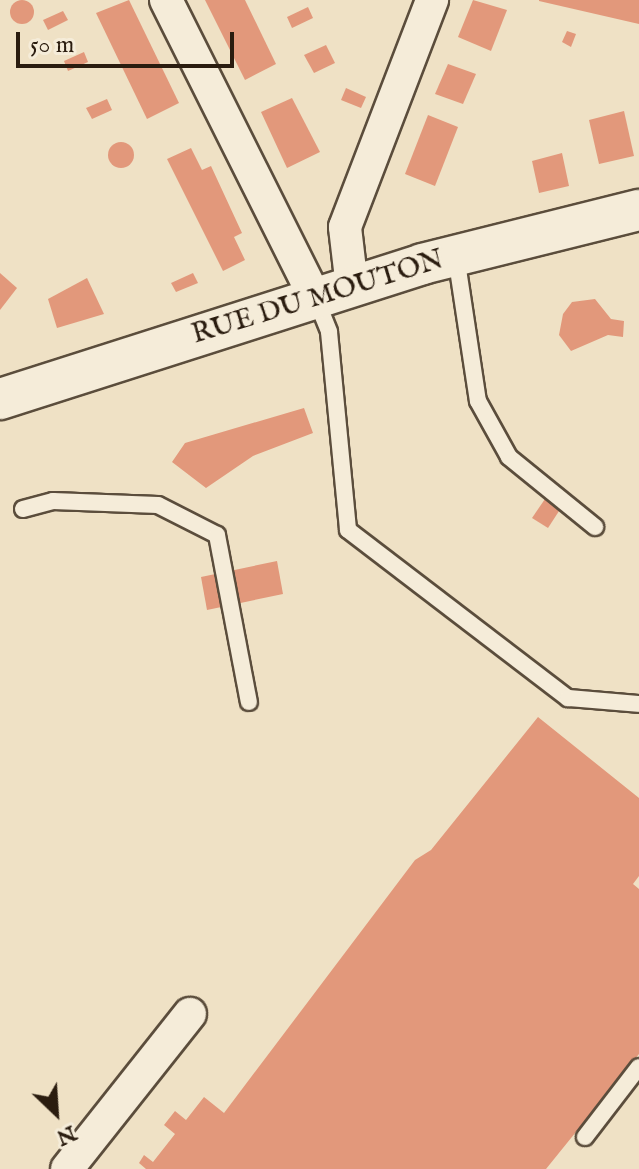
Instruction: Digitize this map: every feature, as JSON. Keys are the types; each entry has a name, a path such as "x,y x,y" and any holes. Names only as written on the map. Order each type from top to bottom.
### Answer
{"street":[{"path":"166,0 334,293"},
{"path":"334,293 345,227 432,0"},
{"name":"RUE DU MOUTON","path":"0,399 456,256 639,210"},
{"path":"67,1169 190,1014"}],"lane":[{"path":"456,256 478,401 509,457 595,527"},
{"path":"334,293 329,332 348,530 568,698 639,704"},
{"path":"23,509 53,501 158,505 217,535 249,702"},
{"path":"585,1137 639,1067"}],"building":[{"path":"22,0 31,3 34,12 31,21 22,24 13,21 10,12 13,3"},
{"path":"129,0 179,103 147,119 96,13"},
{"path":"205,0 245,0 276,64 245,80"},
{"path":"473,0 507,10 491,51 458,37"},
{"path":"639,0 639,24 539,1"},
{"path":"308,7 313,18 292,28 287,17"},
{"path":"63,11 68,20 48,30 43,20"},
{"path":"567,31 576,34 571,47 562,42"},
{"path":"326,45 335,63 314,73 304,55"},
{"path":"84,52 88,62 68,71 64,61"},
{"path":"448,64 476,74 463,104 435,94"},
{"path":"346,88 366,97 361,108 341,100"},
{"path":"292,98 320,152 287,168 261,112"},
{"path":"107,99 112,110 92,119 86,108"},
{"path":"624,111 634,156 599,164 589,120"},
{"path":"428,115 458,127 435,186 405,174"},
{"path":"121,142 130,146 134,155 130,164 121,168 112,164 108,155 112,146"},
{"path":"191,148 202,170 211,166 242,233 234,237 245,260 223,271 167,159"},
{"path":"562,153 569,186 539,193 532,161"},
{"path":"0,273 17,288 0,310"},
{"path":"193,273 198,283 176,292 171,283"},
{"path":"87,278 104,314 57,328 48,299"},
{"path":"595,299 611,319 624,321 623,337 608,335 571,351 559,335 563,314 572,302"},
{"path":"304,408 313,433 253,456 206,488 172,462 185,443"},
{"path":"547,496 561,508 548,528 532,518"},
{"path":"277,561 283,594 207,610 201,577"},
{"path":"538,717 639,798 639,876 633,884 639,889 639,1054 546,1169 146,1169 139,1163 144,1155 153,1162 175,1134 164,1125 175,1111 186,1120 204,1097 224,1113 415,860 431,850"}]}
